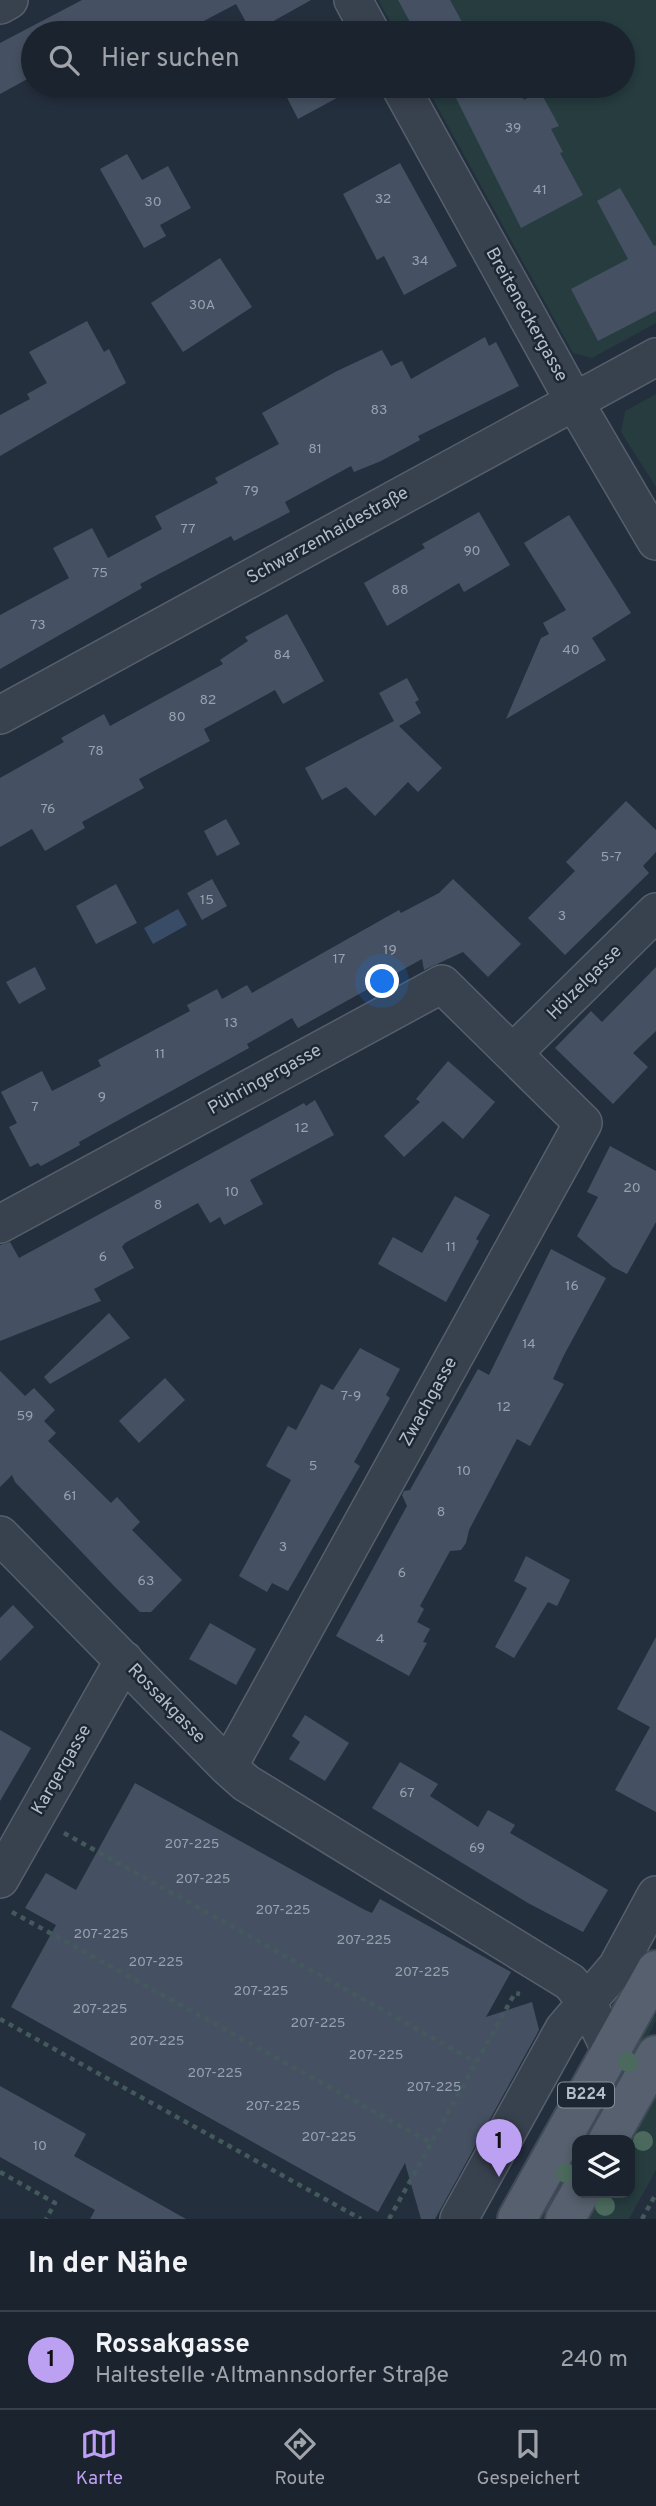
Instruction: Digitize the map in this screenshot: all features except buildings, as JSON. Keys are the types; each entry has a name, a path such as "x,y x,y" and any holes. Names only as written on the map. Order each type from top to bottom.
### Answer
{"main road":[{"name":"B224","path":"517,2219 656,1970"},
{"name":"B224","path":"611,2135 656,2055"},
{"path":"565,2219 577,2198"}],"street":[{"path":"0,5 9,0"},
{"path":"352,0 364,21"},
{"name":"Breiteneckergasse","path":"407,98 574,401 656,541"},
{"name":"Schwarzenhaidestraße","path":"0,715 656,357"},
{"name":"Hölzelgasse","path":"513,1053 656,912"},
{"name":"Pühringergasse","path":"0,1224 442,984 513,1053"},
{"name":"Zwachgasse","path":"228,1767 583,1123 513,1053"},
{"name":"Rossakgasse","path":"5,1551 124,1660 246,1783 579,1992"},
{"name":"Kargergasse","path":"0,1880 124,1660"},
{"path":"459,2219 564,2029 579,1992 617,1966 656,1895"},
{"path":"579,1992 611,2051"}],"path":[{"path":"35,1817 476,2062"},
{"path":"0,1906 431,2143"},
{"path":"389,2219 515,1993 551,2001 579,1992"},
{"path":"0,2020 361,2219"},
{"path":"0,2172 55,2203 46,2219"},
{"path":"642,2219 656,2194"}],"green space":[{"path":"378,0 656,0 656,323 592,358 573,353 433,98 635,98 635,21 390,21"},
{"path":"656,394 656,487 621,432 625,411"},
{"path":"648,2013 656,2016 656,2021 594,2135 581,2135"},
{"path":"656,2094 656,2170 629,2219 587,2219 598,2198 635,2198 633,2135"},
{"path":"572,2150 572,2174 547,2219 534,2219"}],"water":[{"path":"178,909 187,925 153,944 144,928"}],"place":[{"name":"Rossakgasse","path":"499,2177"}]}
